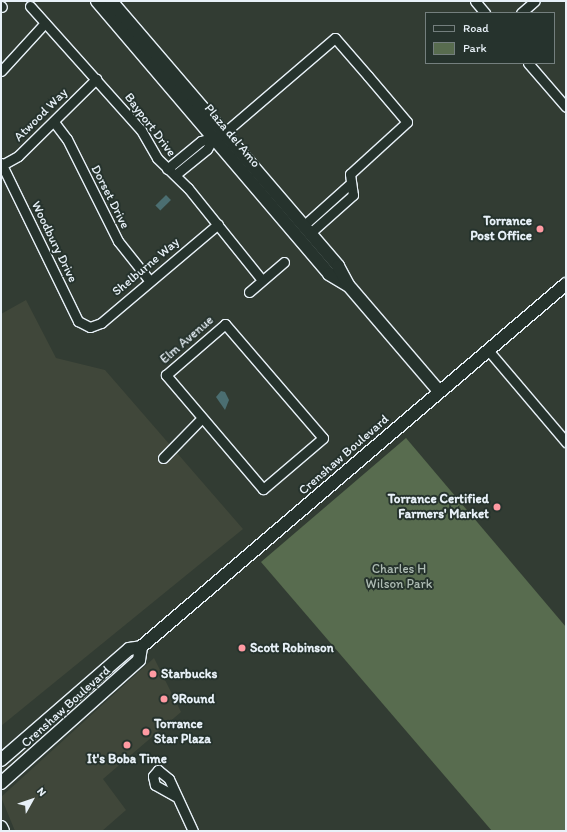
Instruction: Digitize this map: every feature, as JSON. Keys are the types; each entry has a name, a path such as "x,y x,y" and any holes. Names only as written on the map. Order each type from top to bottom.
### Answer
{"main road":[{"name":"Plaza del Amo","path":"106,3 221,134 305,233 329,274 348,285 439,392"},
{"name":"Crenshaw Boulevard","path":"1,760 129,649 141,647 566,284"},
{"name":"Crenshaw Boulevard","path":"1,783 139,660 141,647"},
{"path":"1,827 3,831"}],"street":[{"path":"475,1 484,12"},
{"path":"522,12 535,1"},
{"name":"Bayport Drive","path":"30,6 141,130 157,158 175,175 218,224 262,280"},
{"path":"1,71 45,23"},
{"path":"175,175 207,149 221,134 335,38 407,122 350,174 352,195 305,233"},
{"path":"529,64 566,107"},
{"name":"Atwood Way","path":"2,164 18,156 96,79"},
{"name":"Dorset Drive","path":"54,122 67,139 118,241 149,280"},
{"path":"167,169 201,141 221,134"},
{"path":"184,154 190,162"},
{"name":"Woodbury Drive","path":"2,164 78,321 90,327"},
{"name":"Shelburne Way","path":"90,327 101,323 149,280 218,224"},
{"path":"249,292 284,262"},
{"name":"Elm Avenue","path":"225,324 323,438 263,489 202,418 166,376 225,324"},
{"path":"488,350 566,442"},
{"path":"163,458 202,418"},
{"path":"176,796 193,831"}],"shaded area":[{"path":"26,300 56,358 105,370 243,529 1,726 1,314"},
{"path":"154,658 181,712 103,779 126,810 102,831 15,831 1,797"}],"green space":[{"name":"Charles H Wilson Park","path":"406,438 566,627 566,831 492,831 261,562"}],"water":[{"path":"166,195 171,200 160,211 155,206"},
{"path":"221,391 225,392 229,400 225,410 216,397"}],"place":[{"name":"Torrance Post Office","path":"540,229"},
{"name":"Torrance Certified Farmers' Market","path":"497,507"},
{"name":"Scott Robinson","path":"242,648"},
{"name":"Starbucks","path":"153,674"},
{"name":"9Round","path":"164,699"},
{"name":"Torrance Star Plaza","path":"146,732"},
{"name":"It's Boba Time","path":"127,745"}]}
